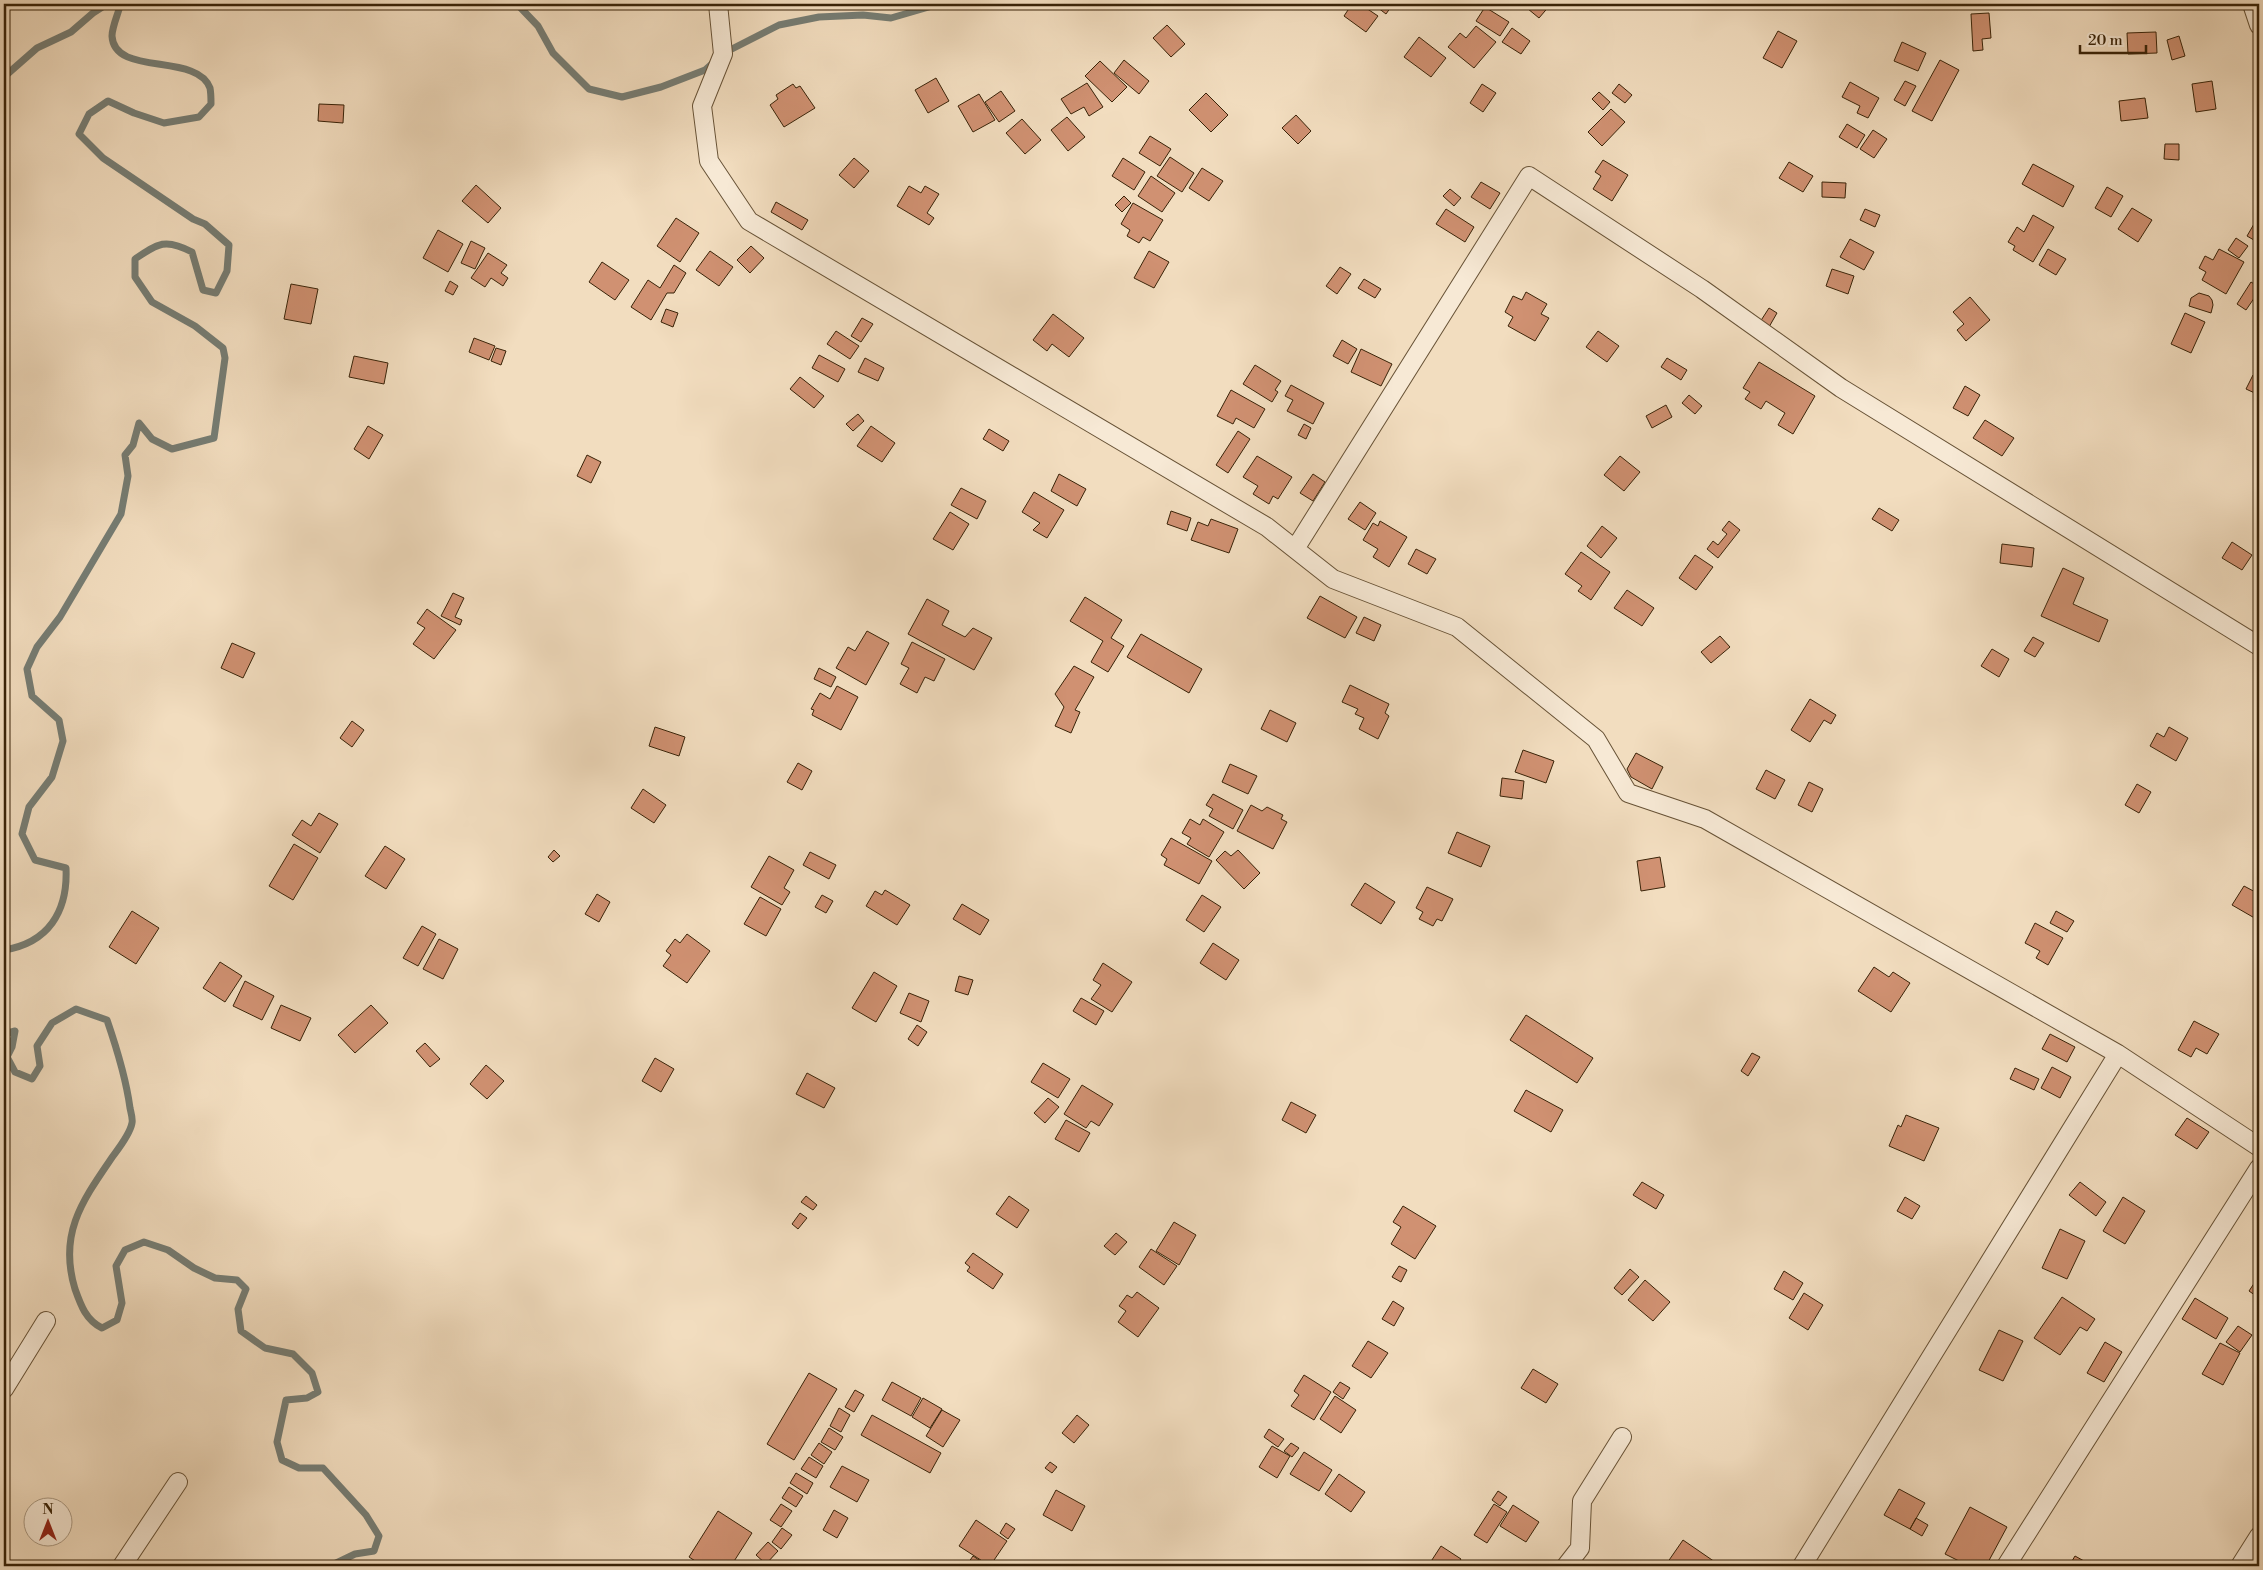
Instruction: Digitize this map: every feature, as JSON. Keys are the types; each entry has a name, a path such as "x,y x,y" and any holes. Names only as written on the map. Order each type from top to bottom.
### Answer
{"street":[{"path":"718,4 724,54 702,106 709,161 749,221 1267,528 1333,579 1457,627 1596,740 1628,793 1705,819 2118,1054 2259,1147"},
{"path":"2252,4 2259,25"},
{"path":"1295,549 1529,176 1702,289 1841,388 2259,646"},
{"path":"1802,1566 2118,1054"},
{"path":"2006,1566 2259,1168"},
{"path":"4,1389 46,1320"},
{"path":"1566,1566 1580,1548 1582,1501 1622,1437"},
{"path":"122,1566 178,1482"},
{"path":"2240,1566 2259,1536"}],"building":[{"path":"1352,4 1360,4 1378,16 1366,32 1344,16"},
{"path":"1373,4 1393,4 1386,14"},
{"path":"1522,4 1551,4 1539,18"},
{"path":"1485,7 1509,22 1500,36 1476,21"},
{"path":"1989,13 1991,38 1982,39 1983,50 1973,51 1971,14"},
{"path":"1167,25 1185,44 1171,57 1153,38"},
{"path":"1476,26 1496,42 1474,68 1448,47 1460,33 1466,38"},
{"path":"1512,28 1530,41 1521,54 1502,42"},
{"path":"1778,31 1797,41 1782,68 1763,58"},
{"path":"2156,32 2157,53 2128,54 2127,33"},
{"path":"2179,36 2185,56 2172,60 2167,40"},
{"path":"1419,37 1446,58 1431,77 1404,57"},
{"path":"1902,42 1926,53 1918,71 1894,61"},
{"path":"1124,60 1149,81 1139,94 1114,73"},
{"path":"1940,60 1959,70 1932,121 1912,111"},
{"path":"1100,61 1127,87 1112,102 1085,76"},
{"path":"936,78 949,101 928,113 915,90"},
{"path":"1905,81 1916,86 1905,106 1894,100"},
{"path":"2212,81 2216,109 2196,112 2192,84"},
{"path":"1850,82 1879,98 1868,118 1857,113 1860,106 1842,97"},
{"path":"1087,83 1103,107 1089,116 1084,107 1071,114 1061,99"},
{"path":"793,84 796,88 800,86 815,108 784,127 770,105 778,99 776,95"},
{"path":"1482,84 1496,93 1483,112 1470,103"},
{"path":"1619,84 1632,95 1625,103 1612,93"},
{"path":"1001,91 1015,111 999,122 985,102"},
{"path":"1599,92 1610,102 1603,110 1592,99"},
{"path":"1206,93 1228,115 1211,132 1189,110"},
{"path":"979,94 995,120 973,132 958,106"},
{"path":"2145,98 2148,118 2121,121 2119,101"},
{"path":"319,104 344,105 343,123 318,121"},
{"path":"1611,109 1625,122 1602,146 1588,132"},
{"path":"1296,115 1311,131 1298,144 1282,128"},
{"path":"1067,117 1085,137 1068,151 1051,130"},
{"path":"1022,119 1041,140 1025,154 1006,133"},
{"path":"1847,124 1865,135 1857,148 1839,137"},
{"path":"1873,130 1887,139 1874,158 1860,149"},
{"path":"1150,136 1171,149 1160,166 1139,153"},
{"path":"2165,144 2179,144 2179,160 2164,159"},
{"path":"1170,157 1194,173 1182,192 1157,176"},
{"path":"854,158 869,171 854,188 839,175"},
{"path":"1123,158 1145,172 1134,190 1112,176"},
{"path":"1603,160 1628,175 1612,201 1593,189 1601,176 1595,172"},
{"path":"1789,162 1813,176 1803,192 1779,178"},
{"path":"2033,164 2074,186 2063,207 2022,184"},
{"path":"1202,168 1223,181 1209,201 1189,188"},
{"path":"1151,176 1175,193 1162,212 1138,196"},
{"path":"1481,182 1500,193 1490,209 1471,197"},
{"path":"1822,182 1846,183 1845,198 1822,197"},
{"path":"476,185 501,208 488,223 462,201"},
{"path":"909,186 921,193 925,186 939,194 927,213 934,218 929,225 897,206"},
{"path":"2107,187 2123,196 2111,217 2095,208"},
{"path":"1450,189 1461,198 1454,206 1443,196"},
{"path":"1124,196 1131,203 1122,212 1115,205"},
{"path":"776,202 808,220 802,230 771,212"},
{"path":"1133,203 1163,220 1150,241 1143,237 1139,243 1127,236 1130,230 1121,224"},
{"path":"2132,208 2152,220 2138,242 2118,229"},
{"path":"1446,209 1474,227 1465,242 1436,224"},
{"path":"1865,209 1880,215 1875,227 1860,220"},
{"path":"2033,215 2054,227 2033,262 2013,250 2015,246 2008,242 2017,227 2024,232"},
{"path":"676,218 699,233 680,262 657,246"},
{"path":"2254,224 2259,227 2259,243 2247,236"},
{"path":"438,230 463,244 448,272 423,258"},
{"path":"2236,238 2248,246 2239,258 2228,250"},
{"path":"1850,239 1874,252 1864,270 1840,257"},
{"path":"471,241 485,248 475,269 461,263"},
{"path":"751,246 764,258 750,273 737,260"},
{"path":"2048,249 2066,259 2056,275 2039,265"},
{"path":"2219,249 2244,262 2226,294 2202,280 2206,272 2199,268 2205,256 2213,260"},
{"path":"710,251 733,267 719,286 696,270"},
{"path":"1149,251 1169,262 1154,288 1134,278"},
{"path":"488,253 507,265 501,273 508,278 503,286 491,278 485,287 471,278"},
{"path":"602,262 629,280 615,300 589,282"},
{"path":"674,265 686,273 674,293 667,293 651,320 631,307 648,280 660,288"},
{"path":"1340,267 1351,274 1337,294 1326,286"},
{"path":"1832,269 1854,276 1848,294 1826,286"},
{"path":"1364,279 1381,289 1375,298 1358,288"},
{"path":"450,281 458,286 453,295 445,291"},
{"path":"2251,282 2259,287 2259,291 2246,310 2237,304"},
{"path":"291,284 318,289 311,324 284,319"},
{"path":"1526,292 1547,304 1541,314 1549,318 1535,341 1508,326 1513,317 1505,312 1513,296 1522,300"},
{"path":"2199,293 2209,296 2212,300 2211,313 2189,306 2191,298"},
{"path":"1970,297 1990,320 1966,341 1957,330 1964,324 1953,312"},
{"path":"1769,308 1777,313 1769,327 1760,322"},
{"path":"666,309 678,313 673,327 661,322"},
{"path":"2185,313 2205,322 2191,353 2171,344"},
{"path":"1053,314 1084,338 1069,357 1052,344 1047,351 1033,340"},
{"path":"862,318 873,324 861,342 851,336"},
{"path":"836,331 859,346 850,359 827,344"},
{"path":"1598,331 1619,346 1607,362 1586,347"},
{"path":"474,338 495,346 489,360 469,352"},
{"path":"1342,340 1357,349 1348,364 1333,356"},
{"path":"496,348 506,351 501,365 491,361"},
{"path":"1361,349 1392,364 1381,386 1351,372"},
{"path":"819,355 845,369 838,382 812,368"},
{"path":"354,356 388,363 384,384 349,377"},
{"path":"865,358 884,368 878,381 858,372"},
{"path":"1667,358 1687,370 1681,380 1661,367"},
{"path":"1759,362 1815,396 1793,434 1778,425 1785,413 1766,401 1761,409 1745,399 1750,392 1743,388"},
{"path":"1255,365 1281,381 1275,390 1278,392 1272,402 1243,384"},
{"path":"2253,375 2259,378 2259,395 2246,389"},
{"path":"800,377 824,396 814,408 790,389"},
{"path":"1291,385 1324,403 1313,424 1287,411 1293,400 1285,396"},
{"path":"1965,386 1980,395 1968,416 1953,408"},
{"path":"1231,390 1265,409 1254,428 1236,418 1233,424 1217,416"},
{"path":"1689,395 1702,406 1695,414 1682,403"},
{"path":"1666,405 1672,417 1652,428 1646,416"},
{"path":"858,414 864,421 853,431 846,424"},
{"path":"1985,420 2014,438 2002,456 1973,438"},
{"path":"1304,424 1311,428 1306,439 1298,435"},
{"path":"368,426 383,435 369,459 354,449"},
{"path":"871,426 895,443 882,462 857,446"},
{"path":"989,429 1009,441 1003,451 983,439"},
{"path":"1238,431 1250,439 1228,473 1216,465"},
{"path":"587,455 601,462 591,483 577,476"},
{"path":"1257,456 1292,477 1278,499 1273,496 1269,504 1253,494 1258,486 1243,477"},
{"path":"1620,456 1640,472 1624,491 1604,475"},
{"path":"1059,474 1086,489 1077,506 1051,491"},
{"path":"1313,474 1325,482 1313,501 1300,493"},
{"path":"961,488 986,501 977,519 951,505"},
{"path":"1034,492 1064,510 1047,538 1033,530 1040,523 1022,512"},
{"path":"1360,502 1376,513 1365,530 1348,519"},
{"path":"1879,508 1899,520 1892,531 1872,519"},
{"path":"1171,511 1191,518 1187,531 1167,524"},
{"path":"950,512 969,524 953,550 933,539"},
{"path":"1211,519 1238,529 1229,553 1191,540 1198,522 1208,526"},
{"path":"1380,521 1407,537 1389,567 1373,557 1378,549 1363,540 1373,523 1378,526"},
{"path":"1729,521 1740,530 1718,558 1707,549 1713,541 1718,545 1727,534 1722,530"},
{"path":"1602,526 1617,538 1601,558 1587,546"},
{"path":"2232,542 2252,555 2242,570 2222,558"},
{"path":"2002,544 2034,548 2032,567 2000,563"},
{"path":"1416,549 1436,559 1427,574 1408,564"},
{"path":"1581,552 1610,572 1591,600 1578,591 1582,586 1565,574"},
{"path":"1695,555 1713,567 1696,590 1679,578"},
{"path":"2063,568 2084,578 2073,604 2108,620 2099,642 2041,616"},
{"path":"1627,590 1654,608 1642,626 1614,608"},
{"path":"453,593 464,598 455,617 462,620 460,625 441,616"},
{"path":"1320,596 1357,617 1345,638 1307,618"},
{"path":"1085,597 1122,620 1111,638 1124,646 1108,672 1091,662 1103,641 1070,621"},
{"path":"927,599 949,611 942,625 965,637 973,628 992,638 974,670 908,634"},
{"path":"427,609 456,630 434,659 413,644 425,628 417,623"},
{"path":"1364,617 1381,625 1374,641 1356,633"},
{"path":"867,631 889,643 866,685 836,668 848,647 855,651"},
{"path":"1141,634 1202,669 1189,693 1127,657"},
{"path":"1720,636 1730,647 1711,663 1701,652"},
{"path":"2033,637 2044,643 2035,657 2024,651"},
{"path":"912,642 945,659 934,681 925,677 917,693 900,684 909,668 901,664"},
{"path":"232,643 255,653 243,678 221,668"},
{"path":"1992,649 2009,659 1999,677 1981,666"},
{"path":"1074,666 1094,677 1075,710 1080,712 1071,733 1055,726 1064,707 1055,694"},
{"path":"819,668 836,677 831,687 814,679"},
{"path":"1350,685 1389,704 1385,713 1389,716 1378,739 1359,729 1364,718 1355,714 1358,709 1342,702"},
{"path":"837,686 858,697 841,730 812,715 814,710 811,709 820,693 830,699"},
{"path":"1810,699 1836,715 1831,724 1824,720 1810,742 1791,730"},
{"path":"1270,710 1296,723 1287,742 1261,729"},
{"path":"352,721 364,730 352,747 340,738"},
{"path":"655,727 685,737 679,756 649,746"},
{"path":"2169,727 2188,738 2176,761 2150,746 2157,733 2164,737"},
{"path":"1523,750 1554,761 1546,783 1515,772"},
{"path":"1636,753 1663,767 1652,789 1631,777 1627,769"},
{"path":"798,763 812,771 802,790 787,782"},
{"path":"1230,764 1257,776 1248,794 1222,782"},
{"path":"1766,770 1785,780 1775,799 1756,789"},
{"path":"1502,778 1524,781 1522,799 1500,796"},
{"path":"1809,782 1823,789 1812,812 1798,805"},
{"path":"2137,784 2151,792 2139,813 2125,805"},
{"path":"643,789 666,805 654,823 631,808"},
{"path":"1213,794 1243,810 1233,829 1209,816 1213,809 1206,805"},
{"path":"1251,805 1262,811 1267,807 1283,815 1281,819 1287,822 1273,849 1237,831"},
{"path":"319,813 338,824 320,853 292,835 302,820 311,826"},
{"path":"1190,819 1200,825 1203,819 1224,832 1209,857 1187,844 1191,838 1182,833"},
{"path":"1457,832 1490,846 1481,867 1448,853"},
{"path":"1171,838 1212,861 1199,884 1164,865 1167,859 1161,855"},
{"path":"294,844 318,858 293,900 269,886"},
{"path":"385,846 405,859 386,889 365,876"},
{"path":"554,850 560,856 553,862 548,857"},
{"path":"1238,850 1260,873 1244,889 1216,860 1225,851 1231,856"},
{"path":"810,852 836,865 829,879 803,865"},
{"path":"769,856 794,870 784,888 790,892 782,905 751,887"},
{"path":"1660,857 1665,887 1641,891 1637,861"},
{"path":"1365,883 1395,902 1381,924 1351,905"},
{"path":"2244,886 2259,894 2258,920 2232,905"},
{"path":"1427,887 1453,899 1442,921 1437,919 1433,926 1419,919 1423,912 1416,908"},
{"path":"885,890 910,905 897,925 866,906 875,891 882,895"},
{"path":"597,894 610,902 599,922 585,914"},
{"path":"822,895 833,901 826,913 815,907"},
{"path":"1202,895 1221,907 1204,932 1186,920"},
{"path":"760,897 781,909 766,936 744,924"},
{"path":"962,904 989,920 980,935 953,919"},
{"path":"132,911 159,928 136,964 109,947"},
{"path":"2056,911 2074,921 2067,932 2050,923"},
{"path":"2035,923 2063,938 2048,965 2036,958 2040,951 2025,943"},
{"path":"422,926 436,934 418,966 403,958"},
{"path":"687,934 710,951 687,983 663,966 671,955 666,951 675,939 680,943"},
{"path":"439,939 458,949 443,979 423,969"},
{"path":"1213,943 1239,960 1226,980 1200,963"},
{"path":"220,962 242,976 225,1002 203,988"},
{"path":"1103,963 1132,982 1112,1012 1091,999 1101,985 1093,980"},
{"path":"1874,967 1889,977 1893,972 1910,983 1891,1012 1858,991"},
{"path":"874,972 897,986 876,1022 852,1008"},
{"path":"959,976 973,980 968,995 955,991"},
{"path":"245,981 274,996 262,1020 233,1006"},
{"path":"909,993 929,1001 921,1022 900,1013"},
{"path":"1081,998 1104,1011 1096,1025 1073,1011"},
{"path":"281,1005 311,1018 300,1041 271,1028"},
{"path":"371,1005 388,1023 355,1053 338,1035"},
{"path":"1526,1015 1593,1058 1577,1083 1510,1040"},
{"path":"2194,1021 2219,1034 2207,1054 2196,1048 2191,1057 2178,1050"},
{"path":"917,1025 927,1032 918,1046 908,1039"},
{"path":"2050,1034 2075,1047 2067,1062 2042,1049"},
{"path":"425,1043 440,1059 430,1067 416,1051"},
{"path":"1752,1053 1760,1057 1748,1076 1741,1071"},
{"path":"655,1058 674,1069 661,1092 642,1081"},
{"path":"1043,1063 1070,1079 1058,1098 1031,1082"},
{"path":"486,1065 504,1081 487,1099 470,1084"},
{"path":"2052,1067 2071,1077 2060,1098 2041,1088"},
{"path":"2015,1068 2039,1079 2034,1090 2010,1079"},
{"path":"807,1073 835,1088 824,1108 796,1094"},
{"path":"1082,1085 1113,1104 1099,1126 1091,1121 1086,1128 1064,1114"},
{"path":"1526,1090 1563,1110 1551,1132 1514,1111"},
{"path":"1048,1098 1059,1107 1045,1123 1034,1113"},
{"path":"1291,1102 1316,1115 1306,1133 1282,1120"},
{"path":"1906,1115 1939,1128 1924,1161 1889,1146 1898,1125 1901,1127"},
{"path":"2187,1118 2209,1132 2197,1149 2175,1135"},
{"path":"1066,1120 1090,1133 1079,1152 1055,1139"},
{"path":"1642,1182 1664,1195 1656,1209 1633,1195"},
{"path":"2080,1182 2106,1202 2096,1216 2069,1195"},
{"path":"806,1196 817,1205 813,1210 801,1202"},
{"path":"1009,1196 1029,1210 1017,1228 996,1214"},
{"path":"1905,1197 1920,1206 1912,1219 1897,1211"},
{"path":"2123,1197 2145,1211 2125,1244 2103,1231"},
{"path":"1403,1206 1436,1226 1415,1259 1391,1244 1401,1227 1393,1222"},
{"path":"800,1213 807,1218 798,1229 792,1224"},
{"path":"1174,1222 1196,1235 1179,1265 1156,1251"},
{"path":"2060,1229 2085,1241 2067,1279 2042,1268"},
{"path":"1116,1233 1127,1242 1115,1255 1104,1246"},
{"path":"1151,1249 1177,1266 1164,1285 1139,1267"},
{"path":"973,1253 1003,1274 993,1289 967,1271 970,1267 965,1263"},
{"path":"1399,1266 1407,1270 1401,1282 1392,1277"},
{"path":"1630,1269 1639,1277 1622,1295 1614,1288"},
{"path":"1784,1271 1803,1283 1793,1300 1774,1289"},
{"path":"2259,1276 2259,1298 2249,1291"},
{"path":"1645,1280 1670,1302 1653,1321 1628,1300"},
{"path":"1137,1292 1159,1308 1138,1337 1118,1322 1126,1311 1119,1306 1127,1295 1132,1298"},
{"path":"1804,1293 1823,1305 1808,1330 1789,1318"},
{"path":"2062,1297 2095,1319 2087,1331 2080,1327 2060,1355 2034,1338"},
{"path":"2195,1298 2228,1318 2216,1339 2182,1319"},
{"path":"1393,1301 1404,1308 1394,1326 1382,1319"},
{"path":"2238,1326 2252,1335 2240,1352 2226,1342"},
{"path":"1999,1330 2023,1341 2003,1381 1979,1370"},
{"path":"1368,1341 1388,1353 1371,1378 1352,1366"},
{"path":"2105,1342 2122,1352 2104,1382 2087,1373"},
{"path":"2220,1343 2240,1353 2223,1385 2202,1374"},
{"path":"1533,1369 1558,1384 1546,1403 1521,1388"},
{"path":"809,1373 837,1389 794,1460 767,1444"},
{"path":"1304,1375 1331,1392 1314,1420 1291,1406 1299,1395 1294,1391"},
{"path":"892,1382 921,1398 911,1416 882,1400"},
{"path":"1340,1382 1350,1388 1343,1399 1333,1392"},
{"path":"855,1390 864,1395 854,1412 845,1407"},
{"path":"1335,1396 1356,1410 1341,1433 1320,1419"},
{"path":"923,1398 942,1409 930,1428 912,1417"},
{"path":"839,1408 850,1415 841,1432 830,1426"},
{"path":"942,1410 960,1420 943,1447 926,1436"},
{"path":"872,1415 941,1453 930,1473 861,1435"},
{"path":"1077,1415 1089,1425 1074,1443 1062,1433"},
{"path":"829,1428 843,1437 835,1450 821,1442"},
{"path":"1269,1429 1284,1439 1278,1447 1264,1437"},
{"path":"819,1443 832,1452 824,1464 811,1455"},
{"path":"1291,1443 1299,1448 1292,1457 1284,1451"},
{"path":"1272,1446 1290,1456 1277,1478 1259,1467"},
{"path":"1304,1452 1332,1470 1319,1491 1290,1474"},
{"path":"809,1457 823,1466 816,1478 801,1469"},
{"path":"1050,1462 1057,1467 1052,1473 1045,1468"},
{"path":"842,1466 869,1480 857,1502 830,1487"},
{"path":"796,1473 813,1483 807,1494 790,1483"},
{"path":"1339,1474 1365,1492 1351,1512 1325,1494"},
{"path":"789,1487 803,1496 796,1507 782,1498"},
{"path":"1899,1489 1925,1503 1910,1529 1884,1515"},
{"path":"1056,1490 1085,1506 1072,1531 1043,1515"},
{"path":"1498,1491 1507,1497 1500,1506 1492,1500"},
{"path":"781,1504 792,1511 781,1527 770,1520"},
{"path":"1494,1504 1507,1512 1487,1543 1474,1535"},
{"path":"1513,1505 1539,1522 1526,1542 1500,1526"},
{"path":"1970,1507 2007,1527 1986,1566 1969,1566 1945,1554"},
{"path":"834,1510 848,1518 837,1538 823,1530"},
{"path":"718,1511 752,1533 731,1566 703,1566 689,1557"},
{"path":"1916,1518 1928,1525 1922,1536 1910,1529"},
{"path":"976,1520 1007,1541 990,1566 959,1546"},
{"path":"1006,1523 1015,1529 1008,1539 1000,1533"},
{"path":"782,1528 792,1535 781,1549 772,1542"},
{"path":"1683,1540 1715,1562 1712,1566 1665,1566"},
{"path":"768,1542 778,1551 766,1564 756,1555"},
{"path":"1441,1546 1461,1559 1456,1566 1428,1566"},
{"path":"973,1556 988,1566 966,1566"},
{"path":"2075,1556 2093,1566 2069,1566"}],"waterway":[{"path":"4,77 37,48 71,32 107,4"},
{"path":"4,950 33,940 43,933 59,911 66,884 66,868 35,860 22,834 29,807 52,777 63,741 59,720 32,696 27,669 37,647 60,617 121,514 128,476 125,455 133,445 139,423 152,439 172,449 214,438 225,358 223,348 195,326 152,302 135,277 135,259 162,244 183,248 192,252 203,290 216,293 227,271 229,245 205,224 193,219 103,158 79,134 89,114 108,101 134,113 164,123 199,117 211,104 210,88 202,77 189,70 140,61 126,56 116,49 112,36 120,6 117,4"},
{"path":"517,4 538,26 553,53 589,89 622,97 661,87 705,70 714,62"},
{"path":"724,53 779,25 819,17 863,15 891,18 939,4"},
{"path":"4,1034 15,1031 12,1047 7,1057 15,1072 32,1079 40,1066 37,1046 52,1023 76,1009 107,1020 124,1075 132,1121 127,1136 92,1187 76,1218 70,1251 75,1289 85,1312 96,1325 102,1328 117,1320 122,1303 116,1266 125,1250 144,1242 168,1250 194,1268 215,1278 237,1280 246,1289 238,1309 241,1331 265,1348 293,1354 312,1373 318,1392 307,1398 286,1400 277,1442 282,1460 299,1468 323,1468 366,1515 379,1536 374,1551 355,1554 330,1566"}]}
